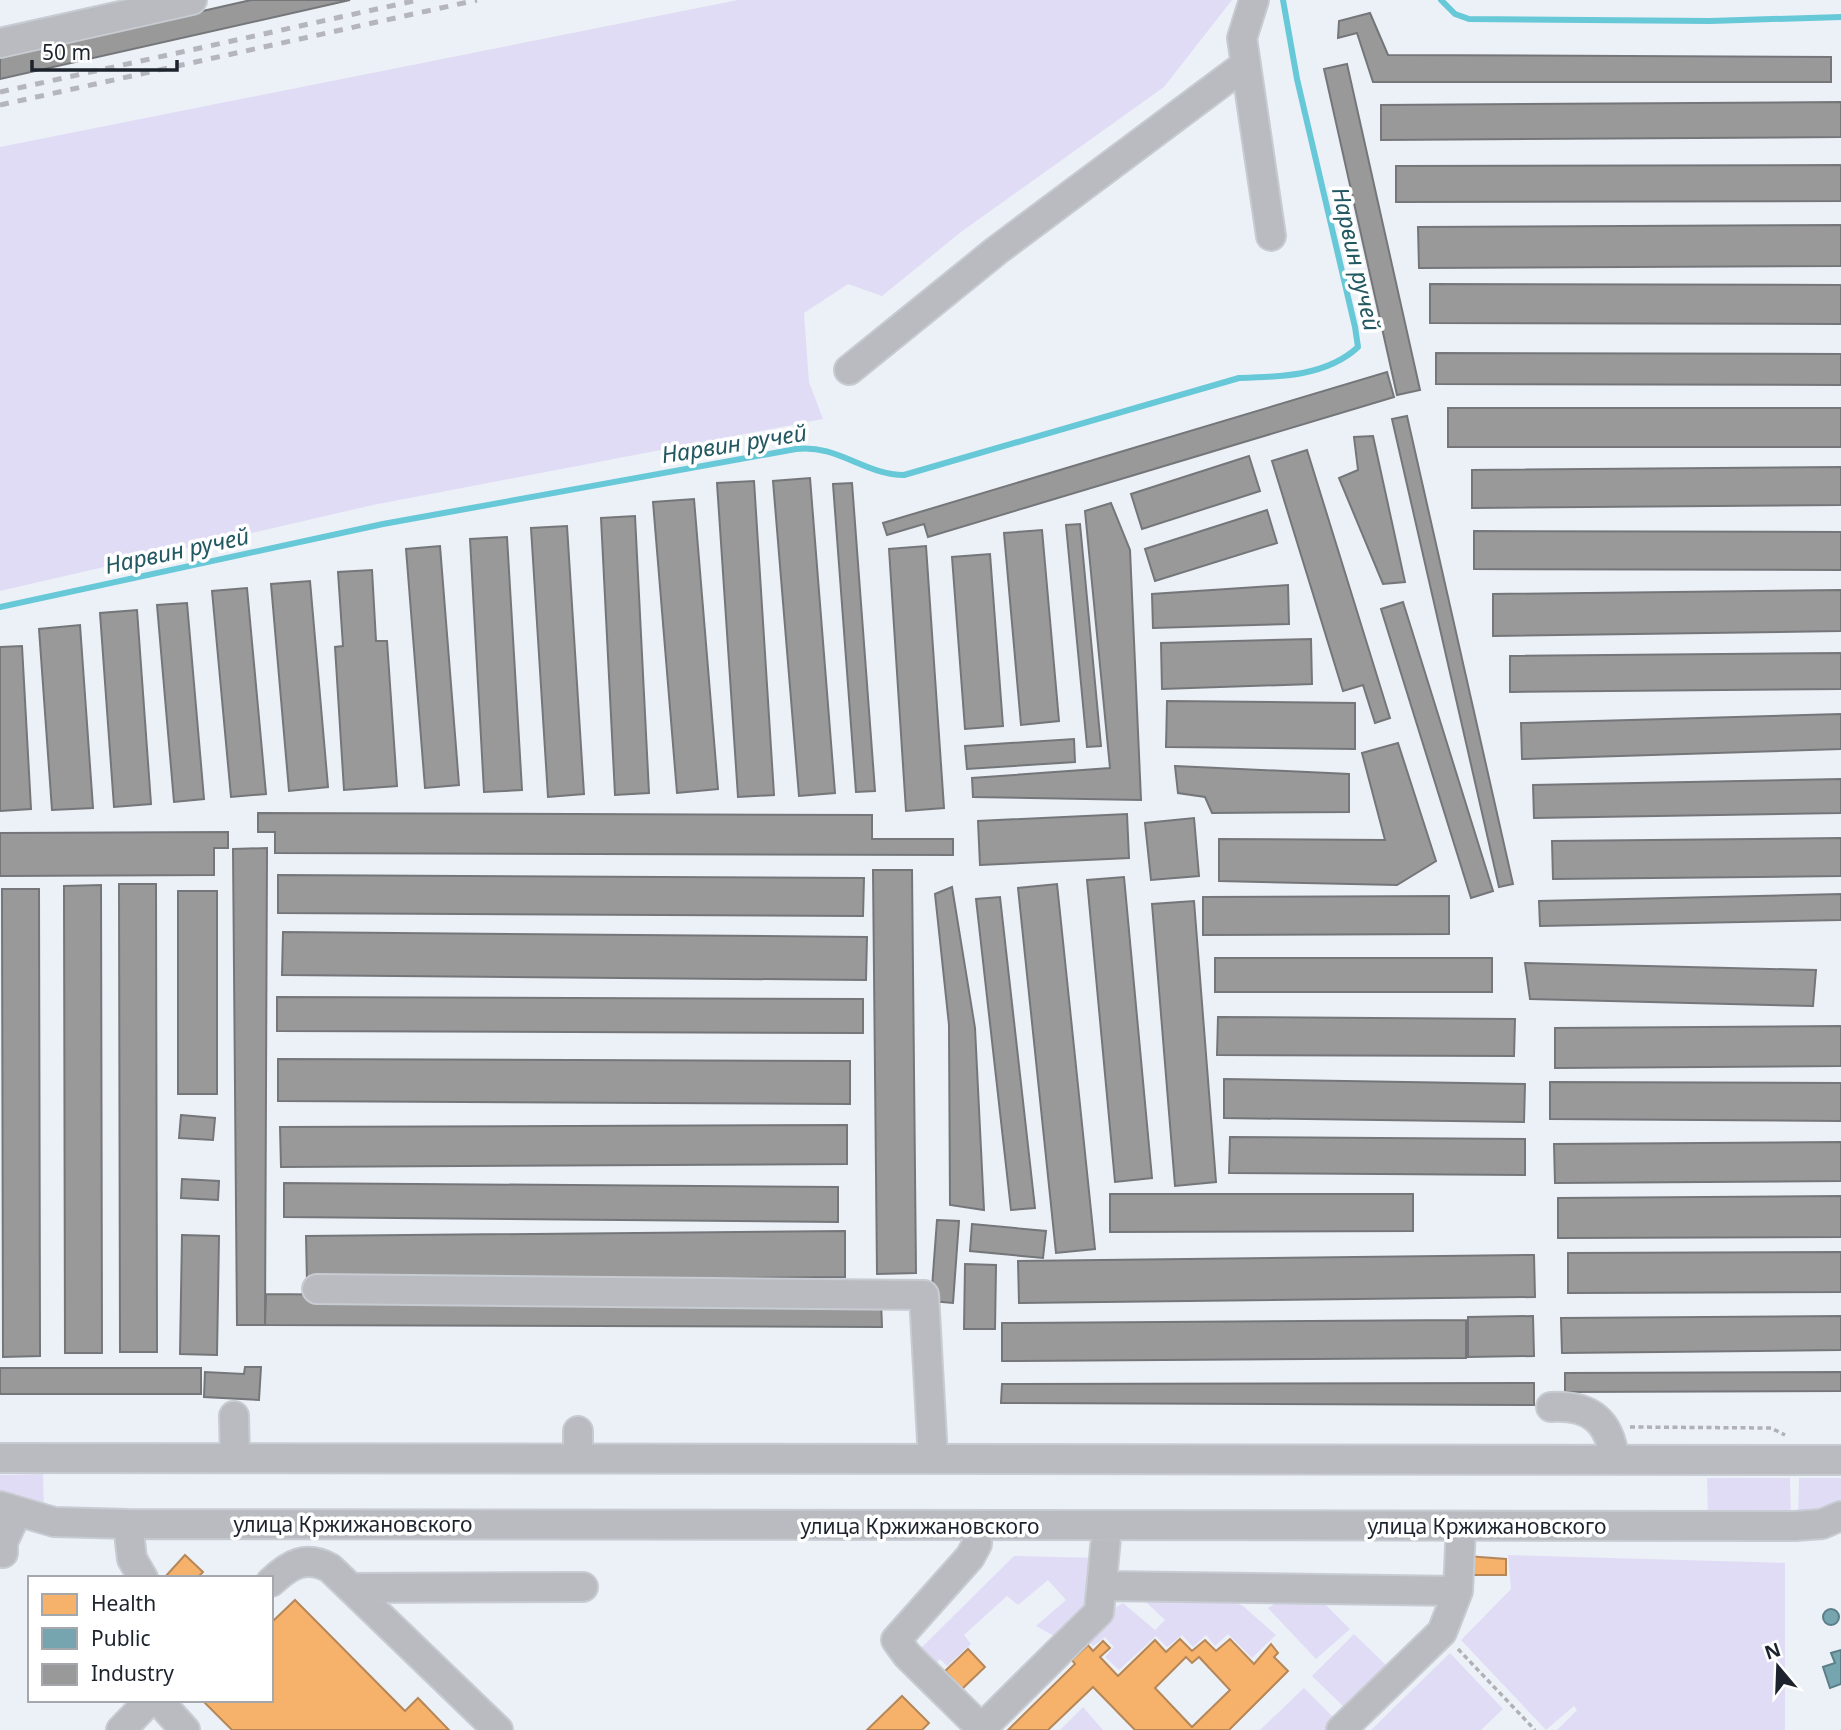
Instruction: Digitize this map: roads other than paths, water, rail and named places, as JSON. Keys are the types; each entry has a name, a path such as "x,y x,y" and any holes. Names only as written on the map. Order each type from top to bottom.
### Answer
{"street":[{"path":"0,43 192,0"},
{"path":"1254,0 1242,38 1271,236"},
{"path":"849,370 996,251 1245,65"},
{"path":"317,1289 924,1295 933,1458"},
{"path":"1551,1407 1571,1406 1587,1410 1600,1419 1608,1431 1614,1459"},
{"path":"234,1416 235,1458"},
{"path":"0,1458 235,1458 578,1445 933,1458 1841,1460"},
{"path":"3,1553 8,1509"},
{"name":"улица Кржижановского","path":"8,1509 54,1522 128,1524 1795,1526 1822,1524 1841,1516"},
{"path":"128,1524 132,1559 141,1576"},
{"path":"977,1527 976,1544 970,1557 895,1640 982,1729 1099,1612 1104,1586 1107,1527"},
{"path":"1340,1730 1442,1632 1458,1591 1461,1527"},
{"path":"273,1580 285,1569 299,1562 316,1560 330,1568 486,1725"},
{"path":"1104,1586 1458,1591"},
{"path":"351,1588 583,1587"},
{"path":"121,1730 148,1702"},
{"path":"160,1702 185,1730"}],"waterway":[{"name":"Нарвин ручей","path":"0,607 383,524 796,449 825,451 876,470 904,475 1239,378 1302,373 1332,364 1358,347 1297,79 1283,0"},
{"name":"Нарвин ручей","path":"1441,0 1455,14 1469,19 1710,21 1841,17"}],"railway":[{"path":"0,92 418,0"},
{"path":"0,105 477,0"}]}
